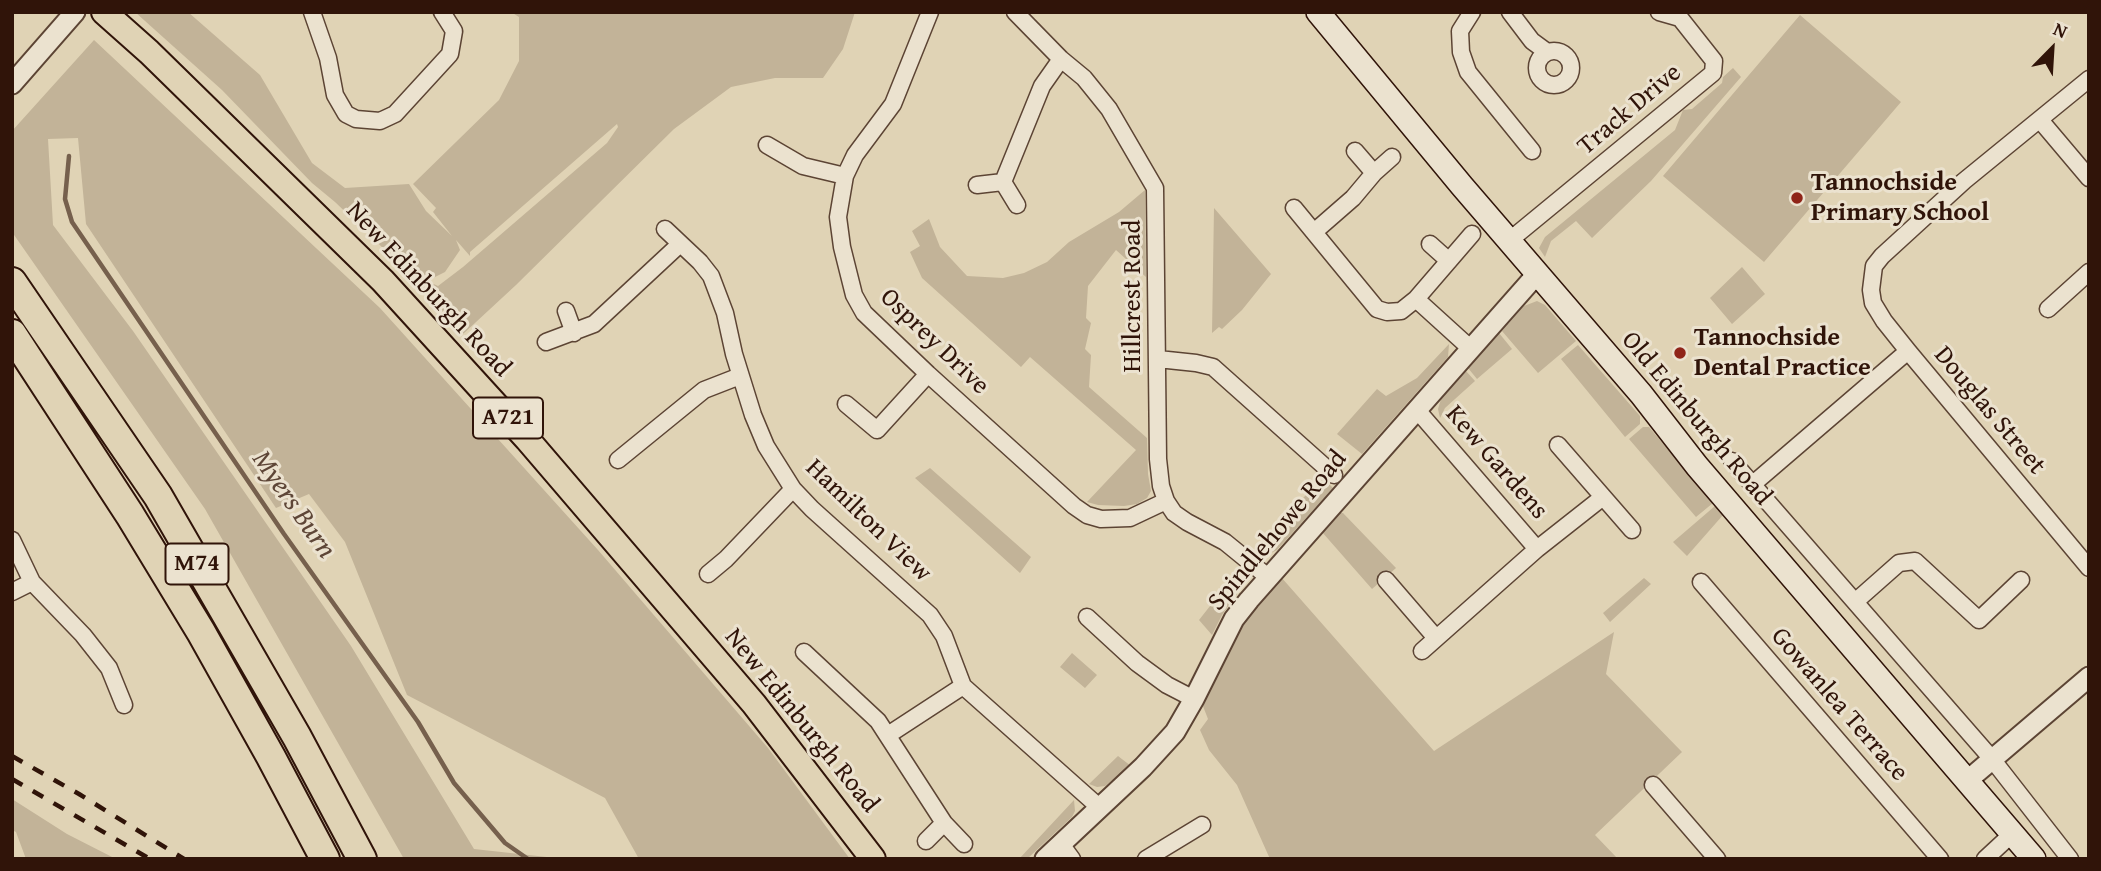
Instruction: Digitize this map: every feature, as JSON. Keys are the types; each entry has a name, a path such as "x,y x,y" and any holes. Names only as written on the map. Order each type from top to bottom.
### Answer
{"highway":[{"name":"M74","path":"12,282 158,496 297,737 362,859"},
{"name":"M74","path":"12,334 130,515 201,632 325,859"}],"main road":[{"name":"New Edinburgh Road","path":"104,12 149,52 383,281 519,430 746,694 873,859"},
{"name":"Old Edinburgh Road","path":"1318,12 1641,394 1697,466 2034,859"}],"street":[{"path":"12,84 75,12"},
{"path":"312,12 328,58 335,95 346,114 356,119 380,121 395,114 450,54 454,31 442,12"},
{"name":"Osprey Drive","path":"930,12 893,104 855,155 845,176 838,217 844,258 854,295 864,313 928,374 1087,515 1101,519 1130,518 1166,501"},
{"name":"Hillcrest Road","path":"1016,12 1061,59 1084,78 1109,109 1155,188 1158,460 1166,501"},
{"path":"1472,12 1460,31 1461,52 1468,72 1532,151"},
{"path":"1510,12 1532,41 1548,52"},
{"name":"Track Drive","path":"1510,240 1713,73 1714,61 1684,15 1659,12"},
{"path":"1003,182 1042,86 1061,59"},
{"path":"2089,79 2039,120 2089,178"},
{"name":"Douglas Street","path":"2039,120 1964,181 1882,256 1874,266 1871,277 1873,303 1908,351 2089,568"},
{"path":"767,145 803,166 845,176"},
{"path":"1355,151 1374,173"},
{"path":"1314,232 1353,198 1374,173 1392,158"},
{"path":"977,185 1003,182"},
{"path":"1003,182 1017,205"},
{"path":"1294,208 1377,309 1387,312 1401,311 1416,299 1472,234"},
{"name":"Hamilton View","path":"666,229 711,276 725,313 740,376 766,446 793,489 930,615 944,636 963,685 1099,807"},
{"path":"546,342 594,324 680,244"},
{"path":"1430,244 1449,261"},
{"path":"2048,309 2089,272"},
{"name":"Spindlehowe Road","path":"1045,859 1067,851 1099,807 1143,767 1175,732 1234,619 1268,577 1537,274"},
{"path":"1416,299 1471,348"},
{"path":"566,311 574,333"},
{"path":"1753,484 1908,351"},
{"path":"1158,359 1213,367 1334,475"},
{"path":"846,404 877,430 928,374"},
{"path":"618,460 704,390 740,376"},
{"name":"Kew Gardens","path":"1417,410 1537,549"},
{"path":"1558,444 1632,530"},
{"name":"Old Edinburgh Road","path":"1732,461 1992,759 2070,859"},
{"path":"708,574 726,559 793,489"},
{"name":"Kew Gardens","path":"1422,650 1537,549 1603,497"},
{"path":"1166,501 1174,513 1225,542 1268,577"},
{"path":"12,540 32,582 83,635 109,668 124,705"},
{"path":"1856,601 1899,563 1915,561 1979,620 2021,580"},
{"path":"1386,580 1436,638"},
{"path":"12,592 32,582"},
{"name":"Gowanlea Terrace","path":"1701,582 1940,859"},
{"path":"1087,617 1137,663 1167,685 1194,699"},
{"path":"804,652 878,720 944,823 964,844"},
{"path":"1968,780 2089,677"},
{"path":"888,735 963,685"},
{"path":"1653,785 1717,859"},
{"path":"926,841 944,823"},
{"path":"1146,859 1202,825"},
{"path":"1985,859 2012,834"}],"shaded area":[{"path":"135,12 188,12 260,75 312,163 345,188 409,184 426,211 452,236 433,212 436,208 413,184 499,100 519,61 519,17 511,12 855,12 843,49 823,78 775,78 731,87 674,129 462,335 385,250 312,183 222,90","holes":["617,124 618,127 607,143 463,267 438,286 427,281 445,272 460,250 456,240 470,256 470,252"]},
{"path":"1800,15 1901,102 1764,262 1663,176"},
{"path":"94,40 380,308 598,550 768,748 850,859 639,859 605,798 407,695 345,542 309,494 276,508 86,224 78,138 48,139 53,225 133,331 351,646 474,849 565,859 404,859 205,509 12,232 12,131"},
{"path":"1733,68 1741,77 1651,181 1592,238 1576,221 1551,241 1545,257 1539,248 1545,237 1675,130 1683,110 1692,109 1722,83 1723,77"},
{"path":"1145,190 1146,277 1116,250 1088,286 1086,318 1091,323 1085,349 1091,355 1089,387 1147,438 1151,491 1147,498 1137,504 1098,505 1087,502 1136,450 1030,357 1021,367 922,278 910,252 920,246 912,231 929,219 940,247 967,276 1003,278 1024,273 1047,262 1069,242 1119,212"},
{"path":"1214,208 1271,274 1242,310 1222,329 1219,327 1212,333"},
{"path":"1742,267 1765,294 1732,324 1710,298"},
{"path":"1537,301 1545,305 1576,341 1538,373 1502,331 1524,306"},
{"path":"1499,333 1512,349 1477,379 1468,368"},
{"path":"1449,344 1448,357 1362,454 1337,434 1377,389 1386,396 1417,378"},
{"path":"1578,345 1640,416 1640,424 1625,437 1561,359"},
{"path":"1466,371 1475,381 1445,408 1440,418 1438,409 1441,399"},
{"path":"1643,427 1649,427 1713,503 1696,517 1629,439"},
{"path":"930,468 1031,557 1020,573 915,478"},
{"path":"1322,477 1333,488 1277,550 1265,556 1254,553"},
{"path":"1715,506 1723,515 1687,556 1673,542"},
{"path":"1339,513 1343,513 1396,568 1372,589 1322,532"},
{"path":"1240,568 1244,577 1242,587 1222,615 1212,635 1199,620"},
{"path":"1281,577 1434,751 1614,632 1606,674 1682,752 1595,835 1618,859 1270,859 1237,785 1209,750 1200,730 1208,719 1201,701 1238,631"},
{"path":"1644,578 1651,584 1610,622 1603,613"},
{"path":"1072,653 1097,675 1085,688 1060,667"},
{"path":"1118,756 1131,766 1105,786 1089,784"},
{"path":"12,799 67,834 116,859 26,859 16,832 12,830"},
{"path":"1074,800 1075,811 1072,817 1027,859 1019,859"}],"waterway":[{"name":"Myers Burn","path":"69,156 65,199 72,222 284,534 418,722 454,783 505,843 528,859"}],"railway":[{"path":"12,756 184,859"},
{"path":"12,779 150,859"}],"place":[{"name":"Tannochside Primary School","path":"1797,198"},
{"name":"Tannochside Dental Practice","path":"1680,353"}]}
